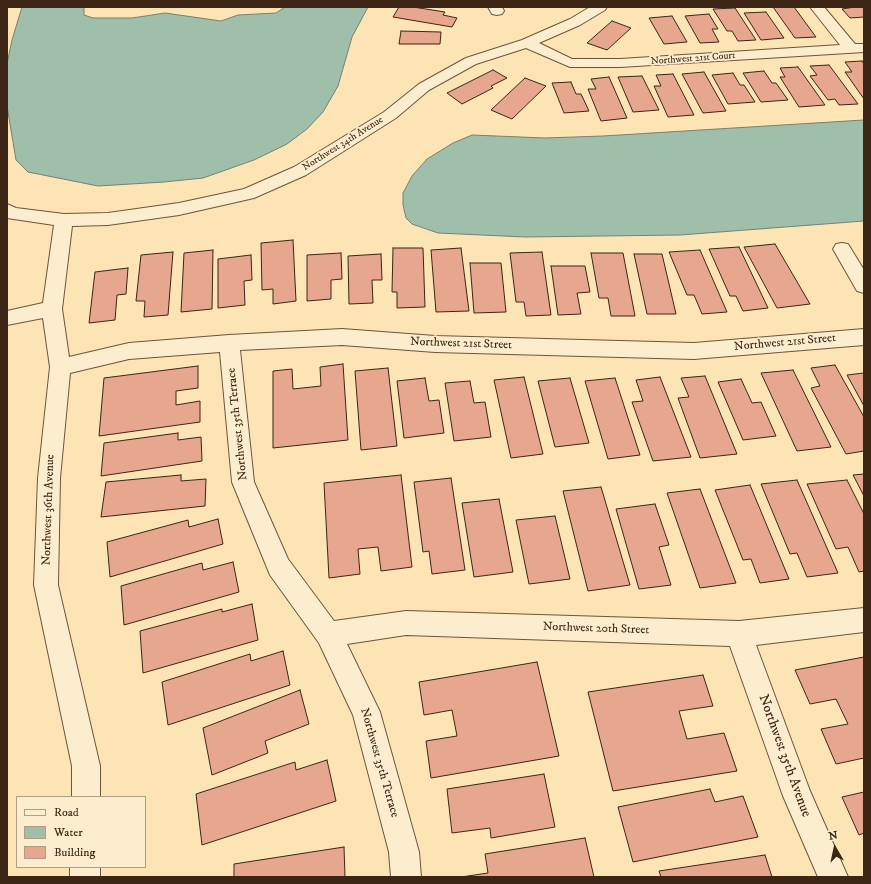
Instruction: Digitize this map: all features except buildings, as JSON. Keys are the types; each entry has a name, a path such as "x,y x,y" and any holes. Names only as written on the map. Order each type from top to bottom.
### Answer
{"street":[{"name":"Northwest 34th Avenue","path":"64,220 108,219 179,209 248,194 300,171 390,115 424,87 471,61 527,43 575,22 600,7"},
{"path":"817,7 857,48"},
{"name":"Northwest 21st Court","path":"527,43 570,63 620,63 857,48"},
{"path":"7,210 12,213 64,220"},
{"name":"Northwest 36th Avenue","path":"64,220 52,309 60,368 49,478 46,585 86,766 86,796"},
{"path":"842,249 864,286"},
{"path":"7,318 52,309"},
{"name":"Northwest 21st Street","path":"60,368 129,351 342,336 435,344 694,351 864,337"},
{"name":"Northwest 35th Terrace","path":"229,343 243,482 279,567 328,634 366,712 404,852 406,877"},
{"name":"Northwest 20th Street","path":"328,634 406,623 739,634 864,620"},
{"name":"Northwest 35th Avenue","path":"739,634 797,796 833,877"}],"water":[{"path":"22,7 84,7 84,15 93,18 132,18 165,13 221,21 238,15 276,13 285,7 368,7 352,37 338,86 323,112 307,129 287,144 254,160 203,178 98,186 28,172 16,160 7,106 7,64 12,40"},
{"path":"864,120 864,221 680,235 525,237 438,233 412,224 406,218 403,205 403,193 412,176 427,159 453,143 472,135 545,138 603,136"}]}
